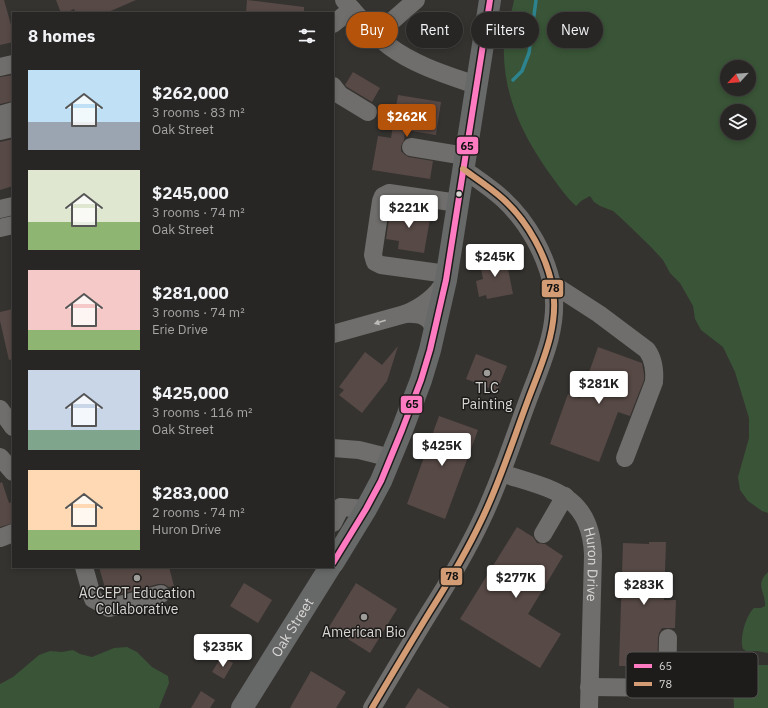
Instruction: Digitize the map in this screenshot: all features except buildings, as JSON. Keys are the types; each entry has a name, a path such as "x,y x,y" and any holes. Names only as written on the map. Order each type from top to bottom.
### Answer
{"main road":[{"path":"334,561 366,509 391,458 421,380 435,333 446,277 490,0"},
{"name":"Oak Street","path":"242,708 329,568"}],"street":[{"path":"398,16 416,0"},
{"path":"334,23 348,5"},
{"path":"393,48 409,58 476,85"},
{"path":"0,67 12,64"},
{"path":"334,87 340,95 368,112"},
{"path":"0,114 12,111"},
{"path":"0,132 12,128"},
{"path":"372,708 469,546 482,520 502,473 547,346 554,313 554,298 547,266 539,248 516,214 464,162 410,147"},
{"path":"334,334 406,314 426,303 438,292 446,277 381,265 375,262 373,255 383,196 389,193 458,203"},
{"path":"0,209 12,206"},
{"path":"0,228 12,225"},
{"path":"551,283 599,314 647,350 652,358 654,382 625,458"},
{"path":"406,314 423,315 430,320 435,333"},
{"path":"0,409 12,426"},
{"path":"334,448 349,448 391,458"},
{"path":"0,457 12,471"},
{"name":"Huron Drive","path":"502,473 566,496 578,508 587,524 592,547 589,708"},
{"path":"543,534 566,496"},
{"path":"334,521 340,507 366,509"},
{"path":"0,538 12,533"},
{"path":"84,568 93,600 109,608 161,594"},
{"path":"668,638 669,652"},
{"path":"589,687 626,687"}],"green space":[{"path":"514,0 768,0 768,513 762,511 748,501 740,490 738,477 749,438 749,418 735,372 723,347 701,330 695,319 693,306 680,283 670,273 663,260 651,247 613,211 600,206 594,202 590,196 576,206 555,182 531,145 513,106 504,64 504,48 539,48 539,12 511,12"},
{"path":"768,572 768,653 746,651 743,649 742,645 744,627 748,616 754,608 761,608 765,606 761,585"},
{"path":"127,647 137,652 152,667 168,676 169,683 159,708 0,708 0,684 13,677 39,655 50,651 62,652 73,650 80,654 92,657 114,648"},
{"path":"758,665 768,665 768,708 734,708 734,698 758,698"}],"waterway":[{"path":"513,80 522,71 529,53 536,0"}],"transit line":[{"name":"65","path":"334,561 381,481 421,380 430,350 446,280 490,0"},
{"name":"78","path":"372,708 456,568 481,521 506,461 548,346 551,332 554,304 553,290 546,265 535,240 521,218 503,199 463,169"}],"place":[{"name":"TLC Painting","path":"487,373"},
{"name":"ACCEPT Education Collaborative","path":"137,578"},
{"name":"American Bio","path":"364,617"}]}
